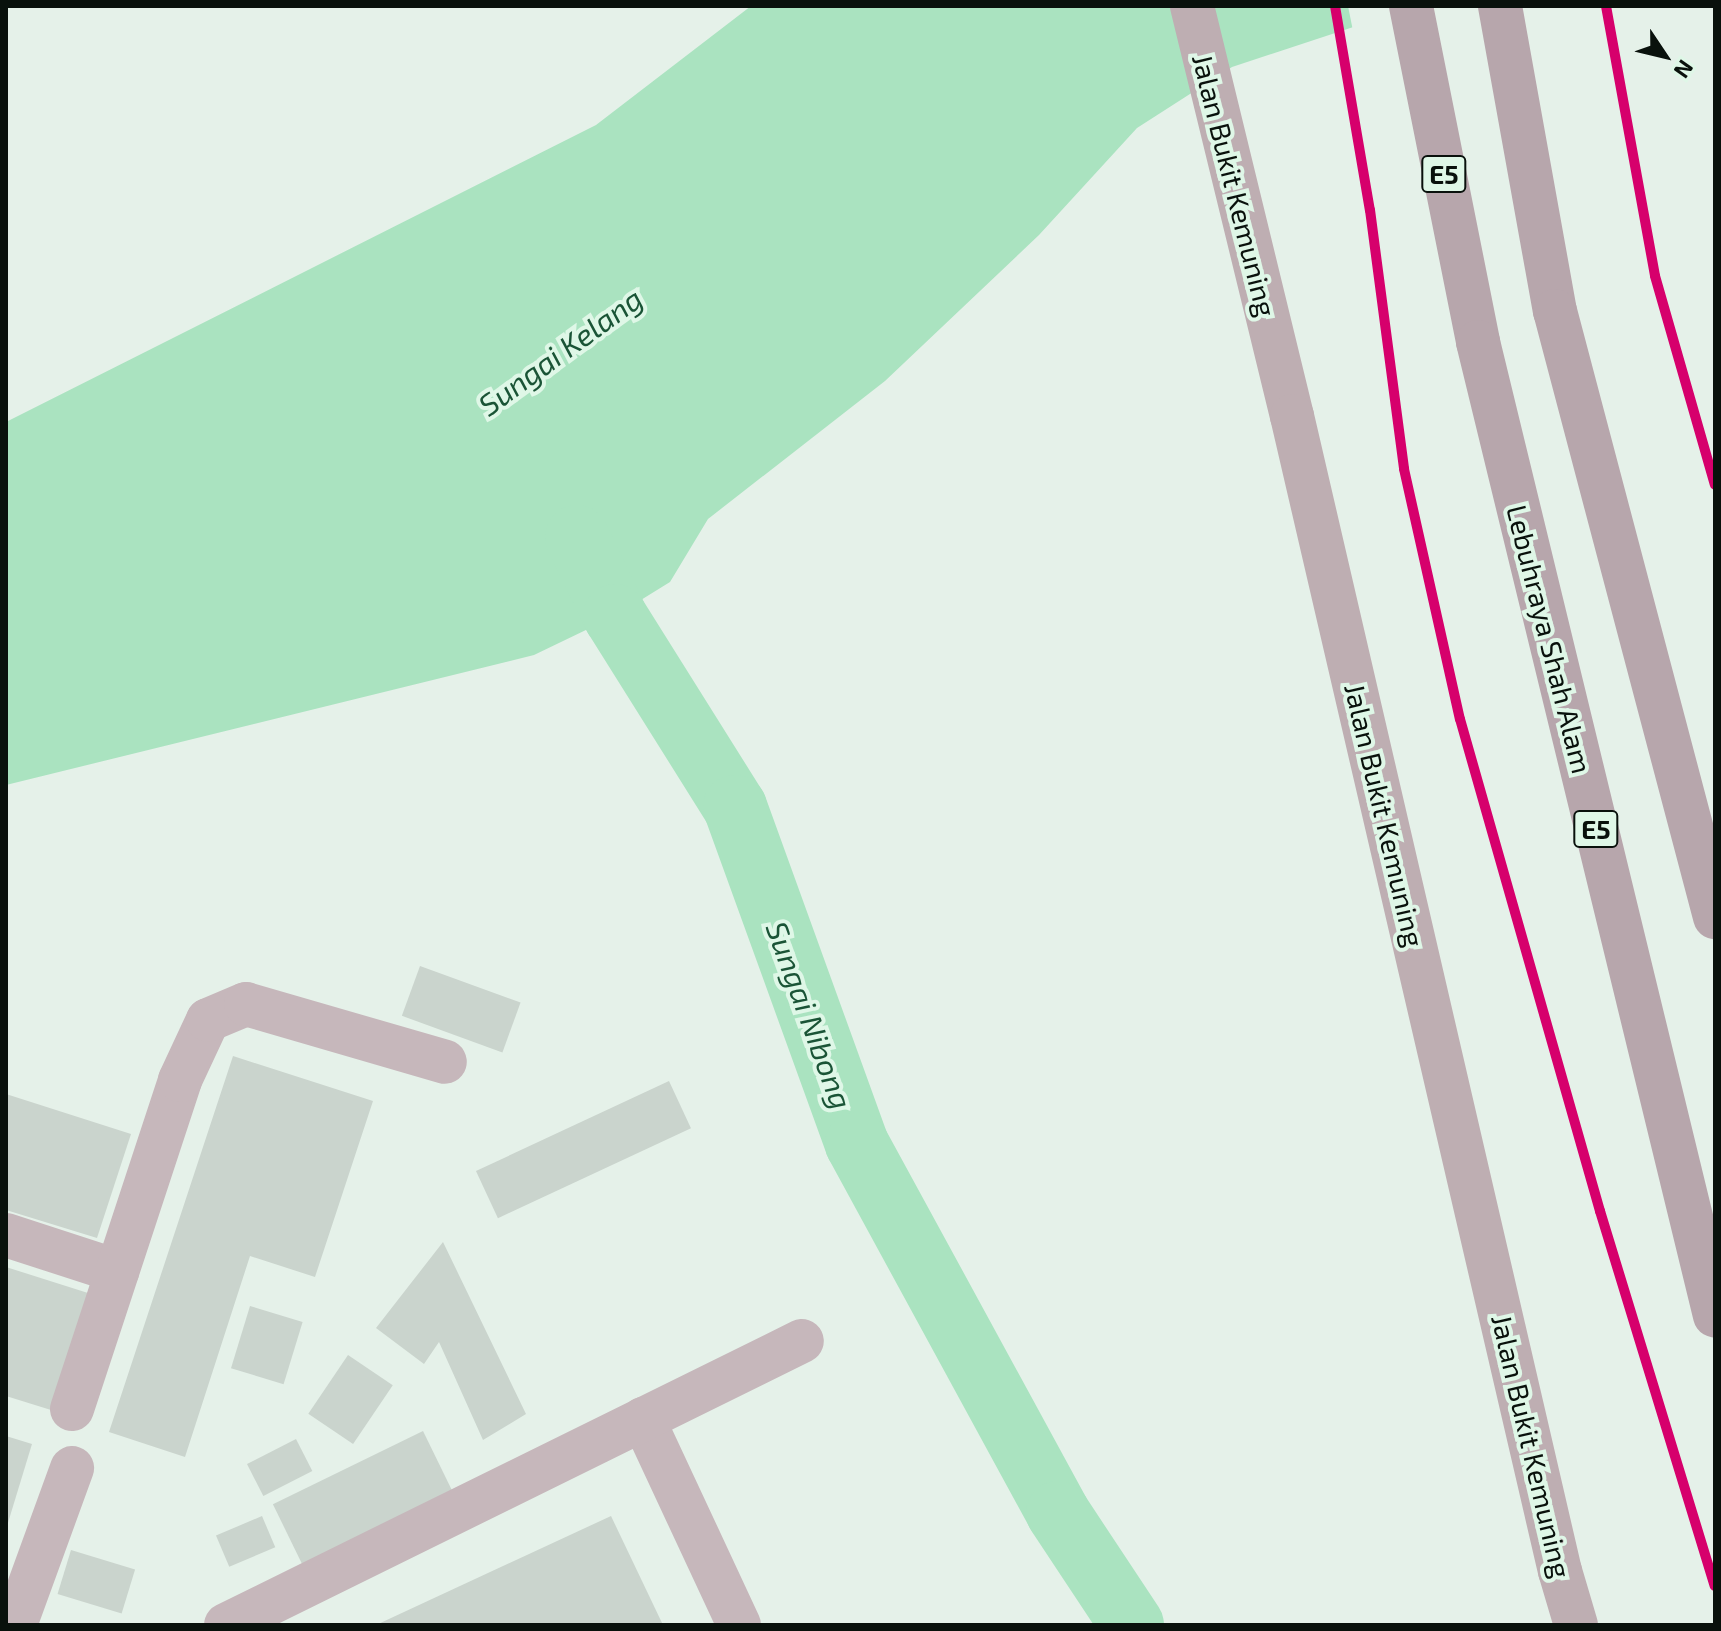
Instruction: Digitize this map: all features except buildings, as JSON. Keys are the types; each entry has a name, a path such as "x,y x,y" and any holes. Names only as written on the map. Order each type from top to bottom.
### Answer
{"highway":[{"name":"Lebuhraya Shah Alam","path":"1411,6 1478,342 1715,1316"},
{"path":"1500,6 1555,311 1715,917"}],"main road":[{"name":"Jalan Bukit Kemuning","path":"1192,6 1292,416 1560,1571 1576,1625"}],"lane":[{"path":"72,1409 180,1080 208,1020 246,1004 445,1062"},
{"path":"6,1235 117,1271"},
{"path":"226,1625 802,1341"},
{"path":"643,1419 739,1625"},
{"path":"15,1625 72,1468"}],"water":[{"name":"Sungai Kelang","path":"751,6 1417,6 1232,67 1137,128 1039,235 885,381 708,519 670,582 615,616 534,655 6,785 6,422 596,125"}],"pier":[{"path":"1348,6 1421,6 1353,31"}],"waterway":[{"name":"Sungai Nibong","path":"577,537 615,616 735,807 857,1144 1058,1513 1132,1625"}],"cycle path":[{"path":"1335,6 1370,210 1404,469 1460,719 1600,1211 1715,1586"},
{"path":"1606,6 1655,276 1715,485"}]}
